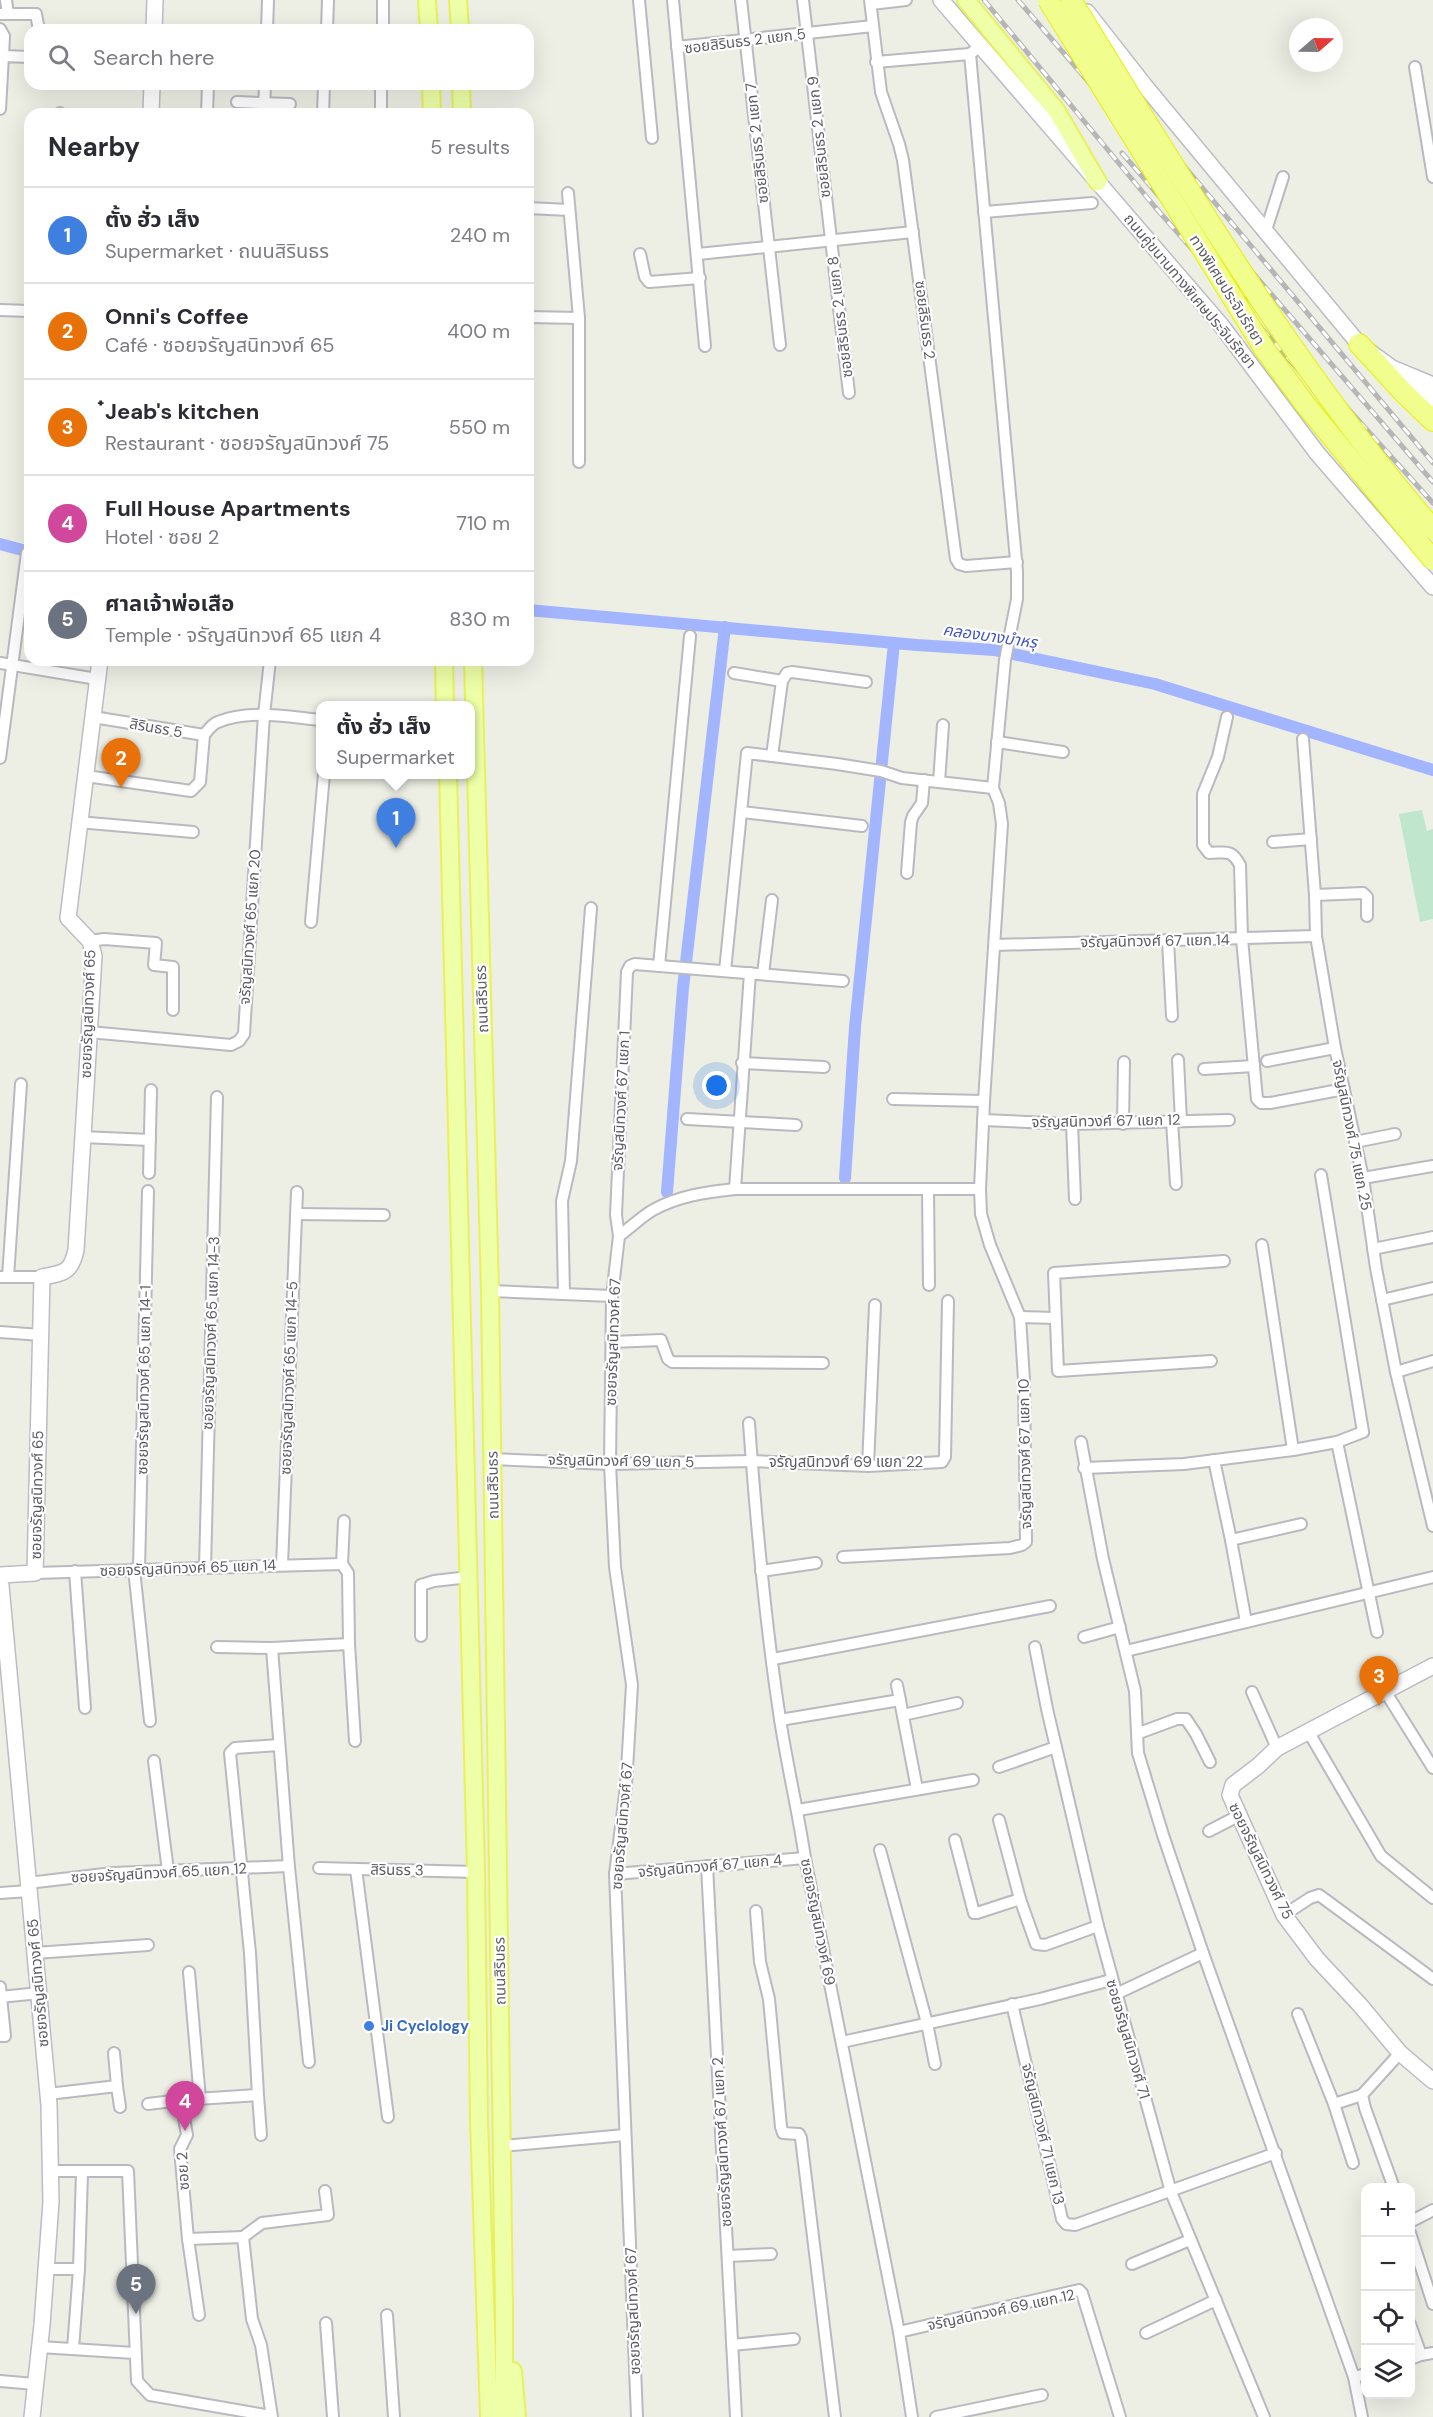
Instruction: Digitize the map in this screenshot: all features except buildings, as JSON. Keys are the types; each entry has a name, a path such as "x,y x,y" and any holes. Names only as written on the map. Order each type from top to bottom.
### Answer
{"highway":[{"name":"ทางพิเศษประจิมรัถยา","path":"1048,0 1263,347 1318,421 1433,560"},
{"name":"ทางพิเศษประจิมรัถยา","path":"1071,0 1204,214 1284,336 1375,458 1433,529"},
{"path":"1359,344 1433,421"}],"main road":[{"path":"427,0 429,24"},
{"path":"458,0 460,24"},
{"path":"966,0 1056,110 1098,182"},
{"path":"431,90 432,108"},
{"path":"461,90 462,108"},
{"path":"444,666 446,701"},
{"name":"ถนนสิรินธร","path":"473,666 474,701"},
{"name":"ถนนสิรินธร","path":"475,736 490,1291 504,2417"},
{"name":"ถนนสิรินธร","path":"448,779 476,1872 479,2120 489,2417"},
{"path":"458,1155 486,1157"},
{"path":"459,1177 486,1179"},
{"name":"ถนนสิรินธร","path":"504,2311 517,2417"},
{"name":"ถนนสิรินธร","path":"479,2417 480,2369 485,2327"}],"street":[{"path":"6,0 4,14 36,14 38,24"},
{"path":"154,24 155,0"},
{"path":"267,24 268,0"},
{"path":"327,24 328,0"},
{"path":"382,24 383,0"},
{"path":"639,0 652,138"},
{"path":"673,0 677,47"},
{"name":"ซอยสิรินธร 2 แยก 7","path":"741,0 780,345"},
{"name":"ซอยสิรินธร 2 แยก 9","path":"804,0 831,241"},
{"path":"871,2 906,0"},
{"name":"ถนนคู่ขนานทางพิเศษประจิมรัถยา","path":"941,0 975,50 1098,182 1215,318 1340,480 1433,587"},
{"path":"1078,0 1145,86 1359,344 1433,401"},
{"name":"ซอยสิรินธร 2","path":"871,2 876,62 884,102 899,144 913,232 956,559 959,564 966,566 1017,562"},
{"name":"ซอยสิรินธร 2 แยก 5","path":"705,346 677,47 873,26"},
{"path":"0,29 4,36 0,109"},
{"path":"725,971 747,753 993,788 1007,643 1017,599 1017,562 984,212 975,50 876,62"},
{"path":"3,56 24,57"},
{"path":"1415,67 1433,177"},
{"path":"151,108 152,90"},
{"path":"207,108 208,90"},
{"path":"264,108 265,90"},
{"path":"323,108 324,90"},
{"path":"381,90 381,108"},
{"path":"237,102 290,104"},
{"path":"1266,230 1283,177"},
{"path":"568,193 579,318 579,462"},
{"path":"984,212 1092,203"},
{"path":"534,208 569,210"},
{"path":"698,254 913,232"},
{"name":"ซอยสิรินธร 2 แยก 8","path":"831,241 849,393"},
{"path":"640,254 645,277 649,282 700,278"},
{"path":"0,310 24,311"},
{"path":"534,317 579,318"},
{"path":"1392,368 1433,385"},
{"path":"1262,377 1345,464 1433,569"},
{"path":"0,758 24,576"},
{"path":"690,636 659,966 843,981"},
{"path":"0,663 97,679"},
{"name":"ซอยจรัญสนิทวงศ์ 65","path":"32,2417 40,2347 51,2171 48,2094 29,1887 6,1708 0,1575 35,1573 42,1277 69,1270 74,1263 76,1250 94,956 90,941 68,918 78,822 99,666"},
{"name":"จรัญสนิทวงศ์ 65 แยก 20","path":"89,1032 231,1045 239,1041 244,1034 264,715 269,666"},
{"path":"734,673 782,681"},
{"path":"772,756 782,681 786,673 866,682"},
{"name":"สิรินธร 5","path":"93,717 204,735 216,722 264,715 316,720"},
{"path":"1227,717 1218,757 1203,794 1203,845 1209,853 1230,852 1240,865 1242,939 1257,1099 1261,1103 1344,1089"},
{"path":"939,782 942,725"},
{"path":"86,776 191,791 200,782 204,735"},
{"name":"จรัญสนิทวงศ์ 75 แยก 25","path":"1303,739 1316,936 1335,1048 1363,1178 1373,1250 1396,1372 1433,1526"},
{"path":"997,742 1063,752"},
{"path":"311,922 324,779"},
{"path":"907,873 911,822 922,803 924,780"},
{"name":"จรัญสนิทวงศ์ 67 แยก 10","path":"843,1557 1010,1548 1026,1542 1024,1380 1020,1317 990,1245 981,1214 984,1101 1002,824 999,803 993,788"},
{"path":"742,812 862,826"},
{"path":"78,822 193,832"},
{"path":"1273,842 1311,839"},
{"path":"1315,895 1363,893 1367,897 1367,916"},
{"path":"763,974 772,900"},
{"path":"564,1293 562,1201 571,1161 591,908"},
{"name":"จรัญสนิทวงศ์ 67 แยก 14","path":"995,945 1316,936"},
{"path":"90,941 104,939 156,943 154,965 173,967 173,1010"},
{"path":"1168,941 1172,1016"},
{"name":"จรัญสนิทวงศ์ 67 แยก 1","path":"619,1236 616,1215 627,972 630,966 636,964 659,966"},
{"path":"735,1189 750,973"},
{"path":"1267,1061 1335,1048"},
{"path":"1176,1184 1178,1060"},
{"path":"1123,1124 1124,1062"},
{"path":"742,1063 824,1067"},
{"path":"1204,1069 1254,1066"},
{"path":"21,1084 4,1277 42,1277"},
{"path":"149,1173 151,1090"},
{"name":"ซอยจรัญสนิทวงศ์ 65 แยก 14-3","path":"204,1568 218,1097"},
{"path":"893,1099 984,1101"},
{"path":"687,1119 796,1125"},
{"name":"จรัญสนิทวงศ์ 67 แยก 12","path":"983,1120 1123,1124 1229,1120"},
{"path":"1072,1124 1075,1199"},
{"path":"1355,1142 1395,1134"},
{"path":"82,1137 150,1140"},
{"path":"1363,1178 1433,1166"},
{"path":"1084,1468 1184,1464 1293,1450 1337,1442 1362,1433 1364,1430 1321,1175"},
{"path":"619,1236 653,1210 703,1192 735,1189 980,1188"},
{"path":"928,1189 929,1284"},
{"name":"ซอยจรัญสนิทวงศ์ 65 แยก 14-1","path":"148,1191 137,1569 150,1721"},
{"name":"ซอยจรัญสนิทวงศ์ 65 แยก 14-5","path":"282,1565 297,1192"},
{"path":"296,1214 384,1215"},
{"name":"ซอยจรัญสนิทวงศ์ 67","path":"619,1236 612,1296 610,1464 615,1567 632,1685 626,1786 615,1874 637,2417"},
{"path":"1373,1250 1433,1237"},
{"path":"1262,1245 1293,1450"},
{"path":"1211,1361 1058,1371 1055,1318 1056,1271 1224,1261"},
{"path":"1382,1300 1433,1288"},
{"path":"490,1291 612,1296"},
{"name":"จรัญสนิทวงศ์ 69 แยก 22","path":"751,1461 868,1466 942,1461 945,1457 948,1301"},
{"path":"868,1466 875,1305"},
{"path":"1020,1317 1055,1318"},
{"path":"0,1332 40,1335"},
{"path":"612,1341 661,1340 668,1359 672,1362 823,1364"},
{"path":"1396,1372 1433,1361"},
{"name":"ซอยจรัญสนิทวงศ์ 69","path":"749,1424 761,1571 780,1720 899,2332 912,2417"},
{"path":"1081,1442 1084,1468 1103,1559 1135,1691 1138,1753 1203,1953 1354,2377 1362,2417"},
{"path":"1337,1442 1377,1632"},
{"name":"จรัญสนิทวงศ์ 69 แยก 5","path":"492,1459 610,1464 751,1461"},
{"path":"1214,1460 1246,1622"},
{"path":"344,1521 342,1564 348,1573 349,1644 355,1742"},
{"path":"1231,1540 1301,1524"},
{"path":"761,1571 816,1563"},
{"name":"ซอยจรัญสนิทวงศ์ 65 แยก 14","path":"35,1573 342,1564"},
{"path":"75,1571 85,1708"},
{"path":"421,1636 421,1585 434,1581 469,1577"},
{"path":"1126,1651 1433,1577"},
{"path":"773,1659 1050,1606"},
{"path":"1084,1637 1120,1627"},
{"path":"217,1647 272,1648 349,1644"},
{"name":"ซอยจรัญสนิทวงศ์ 71","path":"1035,1647 1056,1748 1111,1980 1171,2192 1264,2417"},
{"path":"272,1648 289,1866 309,2062"},
{"name":"ซอยจรัญสนิทวงศ์ 75","path":"1433,1666 1277,1748 1231,1787 1230,1795 1284,1914 1317,1959 1400,2053 1433,2081"},
{"path":"897,1685 917,1789"},
{"path":"1385,1691 1433,1768"},
{"path":"1252,1692 1277,1748"},
{"path":"780,1720 900,1700"},
{"path":"903,1715 957,1702"},
{"path":"1138,1733 1177,1719 1186,1719 1210,1762"},
{"path":"1308,1731 1382,1856 1433,1898"},
{"path":"261,2135 253,1994 230,1753 235,1748 279,1745"},
{"path":"999,1767 1056,1748"},
{"path":"154,1761 168,1871"},
{"path":"798,1810 972,1780"},
{"path":"1209,1830 1239,1816"},
{"path":"999,1820 1020,1899 1038,1945 1045,1945 1098,1926"},
{"path":"955,1839 974,1912 977,1914 1020,1899"},
{"path":"880,1850 927,2023 935,2064"},
{"name":"จรัญสนิทวงศ์ 67 แยก 4","path":"615,1874 805,1858"},
{"name":"ซอยจรัญสนิทวงศ์ 65 แยก 12","path":"0,1893 113,1873 289,1866"},
{"name":"ซอยจรัญสนิทวงศ์ 67 แยก 2","path":"707,1866 736,2417"},
{"name":"สิรินธร 3","path":"319,1868 476,1872"},
{"path":"356,1869 388,2117"},
{"path":"1284,1914 1319,1895 1433,1979"},
{"path":"756,1911 760,1962 769,1999 781,2127 783,2133 799,2134 801,2137 835,2417"},
{"path":"35,1953 148,1945"},
{"path":"1116,1995 1203,1953"},
{"path":"189,1972 200,2099"},
{"path":"842,2042 1111,1980"},
{"path":"0,2036 5,2036 0,1994 39,1994"},
{"name":"จรัญสนิทวงศ์ 71 แยก 13","path":"1012,2004 1062,2219 1066,2224 1075,2225 1171,2192"},
{"path":"1298,2014 1334,2104 1353,2163"},
{"path":"114,2053 120,2107"},
{"path":"1334,2104 1362,2095 1400,2053"},
{"path":"48,2094 117,2086"},
{"path":"148,2104 258,2095"},
{"path":"1362,2095 1393,2183"},
{"name":"ซอย 2","path":"181,2100 187,2135 180,2149 198,2315"},
{"path":"502,2146 625,2136"},
{"path":"1171,2192 1276,2153"},
{"path":"51,2171 82,2173 128,2170 134,2269 134,2353 137,2381 150,2395 272,2416 261,2344 252,2319 243,2237"},
{"path":"73,2349 79,2269 82,2173"},
{"path":"188,2239 243,2237 262,2223 328,2215 325,2191"},
{"path":"1415,2219 1433,2210"},
{"path":"1411,2237 1433,2304"},
{"path":"1132,2264 1190,2240"},
{"path":"728,2256 771,2254"},
{"path":"46,2269 79,2269"},
{"name":"จรัญสนิทวงศ์ 69 แยก 12","path":"899,2332 1079,2290 1082,2293 1120,2417"},
{"path":"1146,2332 1216,2300"},
{"path":"387,2315 394,2417"},
{"path":"326,2323 333,2417"},
{"path":"732,2345 795,2339"},
{"path":"40,2347 134,2353"},
{"path":"1416,2357 1433,2353"},
{"path":"1354,2377 1361,2375"},
{"path":"0,2381 36,2384"},
{"path":"936,2417 1042,2395"}],"green space":[{"path":"1422,810 1427,831 1433,829 1433,919 1420,922 1399,814"}],"waterway":[{"name":"คลองบางบำหรุ","path":"0,544 24,550"},
{"name":"คลองบางบำหรุ","path":"534,611 994,650 1155,684 1433,770"},
{"path":"667,1192 683,988 725,627"},
{"path":"845,1178 855,1027 894,643"}],"railway":[{"path":"984,0 1155,207 1302,374 1433,517"},
{"path":"1018,0 1433,482"},
{"path":"1045,0 1433,463"},
{"path":"1122,153 1221,268 1433,503"}],"place":[{"name":"Onni's Coffee","path":"121,788"},
{"name":"ตั้ง ฮั่ว เส็ง","path":"396,848"},
{"name":"๋Jeab's kitchen","path":"1379,1706"},
{"name":"Ji Cyclology","path":"369,2026"},
{"name":"Full House Apartments","path":"185,2131"},
{"name":"ศาลเจ้าพ่อเสือ","path":"136,2314"}]}
